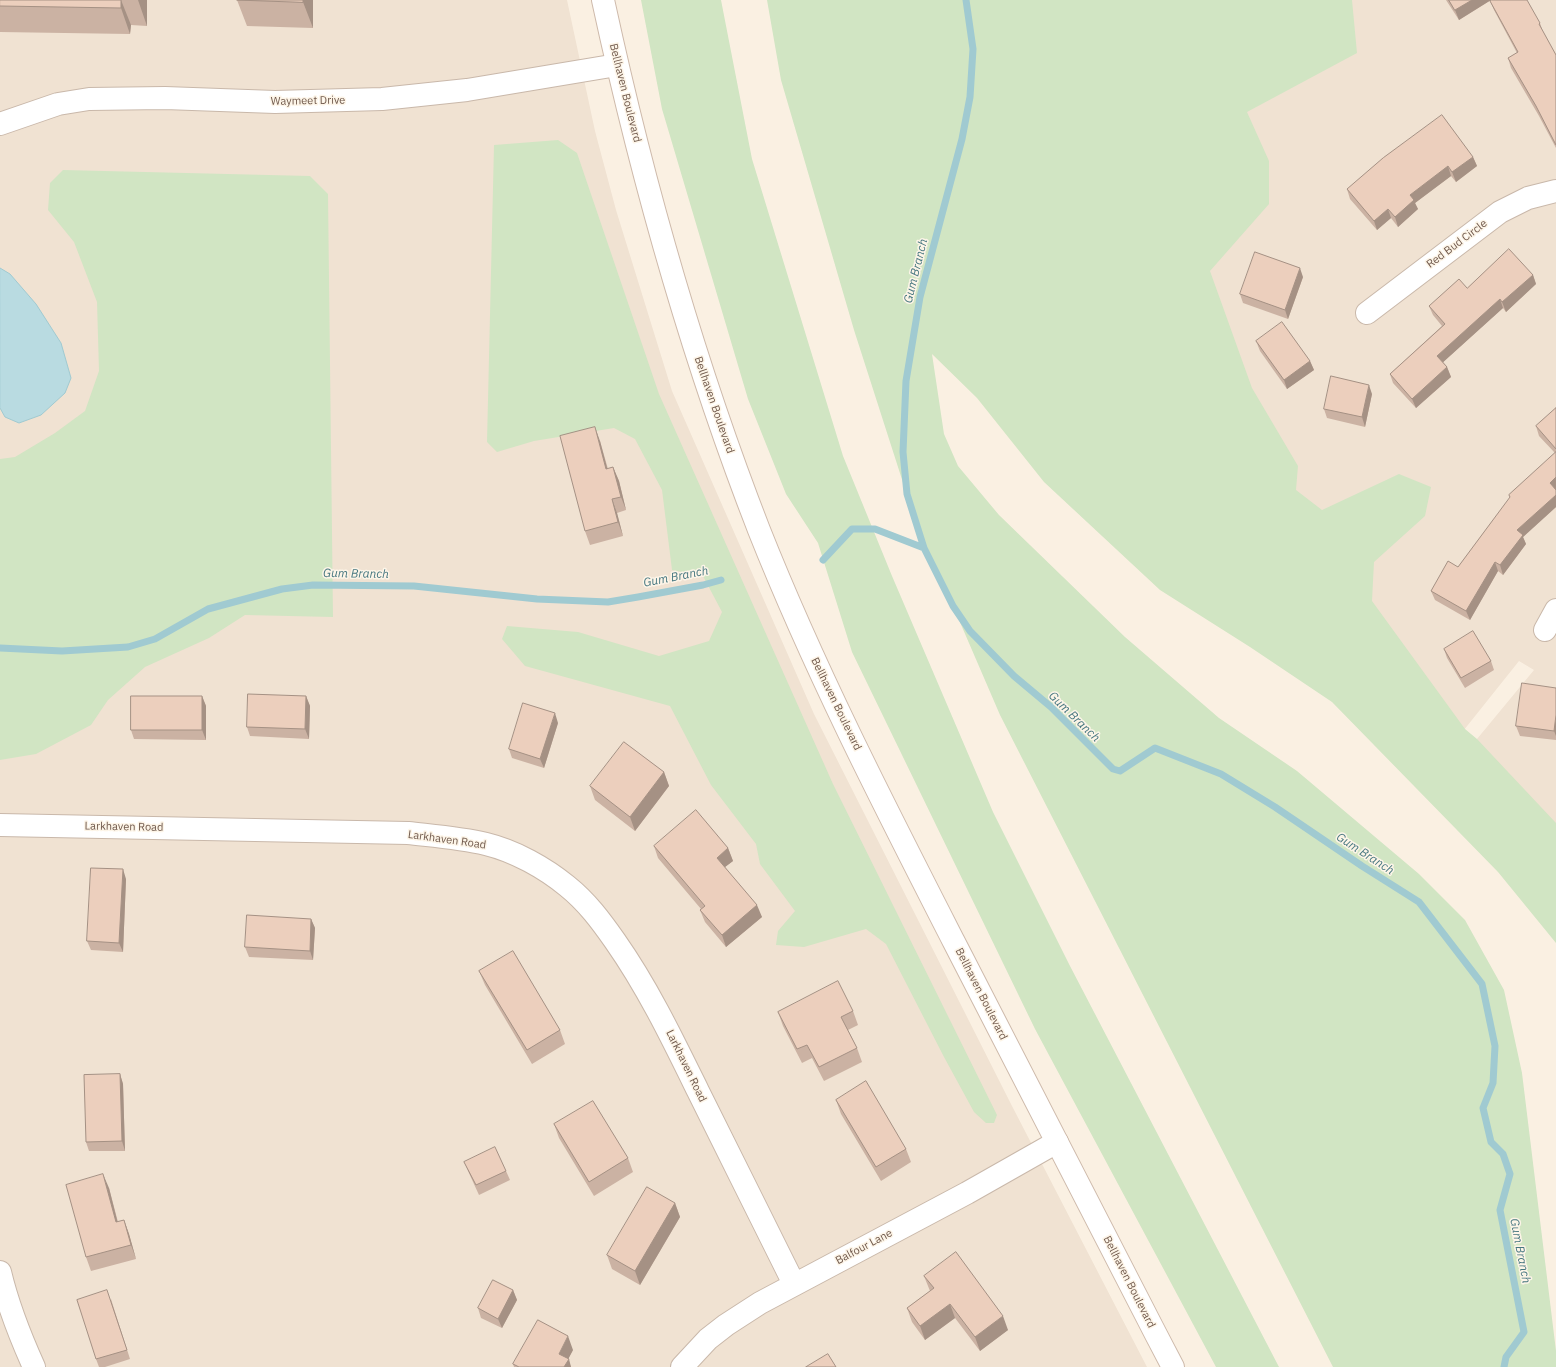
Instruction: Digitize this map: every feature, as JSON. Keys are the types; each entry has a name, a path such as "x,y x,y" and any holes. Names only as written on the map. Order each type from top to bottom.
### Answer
{"street":[{"name":"Bellhaven Boulevard","path":"603,0 617,65 665,251 690,337 722,431 760,533 818,668 892,819 1173,1367"},
{"name":"Waymeet Drive","path":"0,124 58,104 89,99 164,98 275,102 382,99 467,90 617,65"},
{"name":"Red Bud Circle","path":"1367,313 1500,212 1528,198 1556,191"},
{"path":"1545,630 1556,610"},
{"name":"Larkhaven Road","path":"0,825 408,834 439,836 487,844 515,854 540,867 567,886 584,902 600,919 628,960 664,1022 794,1284"},
{"name":"Balfour Lane","path":"682,1367 708,1339 726,1325 760,1303 967,1193 1057,1142"},
{"path":"0,1272 8,1304 34,1367"}],"shaded area":[{"path":"0,0 567,0 595,131 616,210 672,391 814,714 1012,1106 1147,1367 0,1367"},
{"path":"996,0 1556,0 1556,877 1453,768 1534,670 1519,661 1432,770"}],"green space":[{"path":"641,0 721,0 752,159 843,456 892,576 993,812 1070,966 1279,1367 1216,1367 1035,1029 852,652 818,543 786,494 748,399 662,109"},
{"path":"767,0 1352,0 1357,53 1247,112 1269,161 1269,204 1210,271 1252,388 1298,466 1296,490 1322,510 1399,474 1431,487 1425,516 1374,562 1372,601 1465,729 1477,739 1556,823 1556,943 1498,872 1332,702 1250,647 1160,590 1044,482 977,398 932,354 944,434 958,466 999,515 1125,637 1219,718 1297,771 1419,874 1465,920 1504,990 1522,1073 1556,1351 1556,1367 1333,1367 1000,715 953,606 924,548 854,330 781,80"},
{"path":"558,140 577,153 659,394 833,784 997,1115 994,1123 986,1123 974,1112 886,944 866,929 804,947 776,945 778,931 795,911 760,864 756,844 711,785 670,706 525,666 502,639 507,626 578,632 659,656 709,641 722,612 703,576 672,570 662,490 635,439 614,428 534,441 497,452 487,442 494,145"},
{"path":"63,170 310,176 328,194 333,617 245,615 209,638 145,667 108,700 91,725 36,754 0,760 0,459 15,457 55,433 85,411 99,371 97,302 74,242 48,210 50,183"}],"water":[{"path":"0,268 10,274 36,304 61,343 71,378 65,393 41,415 19,423 5,417 0,408"}],"building":[{"path":"0,0 121,0 121,8 0,6"},
{"path":"237,0 303,0 303,2"},
{"path":"1449,0 1472,0 1455,10"},
{"path":"1527,0 1556,55 1556,145 1536,106 1508,58 1518,52 1490,1"},
{"path":"1442,115 1473,157 1452,172 1448,166 1410,195 1414,200 1395,217 1388,209 1374,221 1347,189 1383,158"},
{"path":"1509,249 1533,275 1502,302 1500,299 1437,356 1447,367 1412,399 1390,374 1445,324 1429,306 1459,279 1467,288"},
{"path":"1255,252 1300,268 1285,310 1240,294"},
{"path":"1282,322 1310,361 1284,380 1256,341"},
{"path":"1331,376 1369,385 1362,417 1324,409"},
{"path":"1556,408 1556,449 1536,426"},
{"path":"595,427 606,469 613,467 621,497 612,499 618,522 585,531 560,436"},
{"path":"1556,452 1556,477 1550,483 1556,490 1556,495 1517,530 1523,535 1500,565 1495,562 1466,611 1431,591 1448,561 1458,567 1510,497 1509,495"},
{"path":"1473,631 1491,661 1461,678 1444,649"},
{"path":"1522,683 1556,688 1556,715 1554,731 1516,726"},
{"path":"248,694 306,696 305,729 247,727"},
{"path":"131,696 202,696 202,730 131,730"},
{"path":"523,703 555,713 540,759 509,749"},
{"path":"624,742 664,772 630,817 590,786"},
{"path":"696,810 728,848 717,858 757,905 722,935 700,910 705,906 654,846"},
{"path":"91,868 123,869 119,943 87,941"},
{"path":"247,915 311,919 310,951 245,947"},
{"path":"513,951 560,1030 527,1050 479,971"},
{"path":"838,981 853,1011 841,1017 857,1048 819,1067 807,1045 797,1049 778,1012"},
{"path":"120,1074 122,1141 86,1142 84,1075"},
{"path":"866,1081 906,1149 876,1167 836,1100"},
{"path":"593,1101 628,1158 589,1182 554,1124"},
{"path":"495,1147 506,1171 476,1185 464,1162"},
{"path":"103,1174 116,1222 124,1220 131,1245 86,1257 66,1185"},
{"path":"647,1187 675,1203 635,1271 607,1255"},
{"path":"956,1252 1003,1316 975,1337 950,1304 920,1326 907,1308 934,1288 924,1276"},
{"path":"493,1280 513,1290 498,1319 478,1308"},
{"path":"107,1290 127,1350 96,1359 77,1300"},
{"path":"538,1320 568,1336 559,1354 569,1359 564,1367 519,1367 513,1364"},
{"path":"828,1354 836,1367 806,1367"}],"waterway":[{"name":"Gum Branch","path":"966,0 973,49 970,97 962,139 920,297 906,381 903,452 907,494 924,548 953,606 970,631 1014,676 1051,707 1113,769 1120,771 1155,748 1221,774 1275,807 1362,866 1419,902 1482,984 1495,1046 1493,1083 1483,1108 1491,1142 1503,1154 1510,1174 1500,1210 1524,1332 1506,1357 1504,1367"},
{"name":"Gum Branch","path":"823,560 852,529 875,529 924,548"},
{"name":"Gum Branch","path":"0,648 62,651 128,647 155,639 208,609 282,589 313,585 414,586 537,599 608,602 703,585 721,580"}]}
